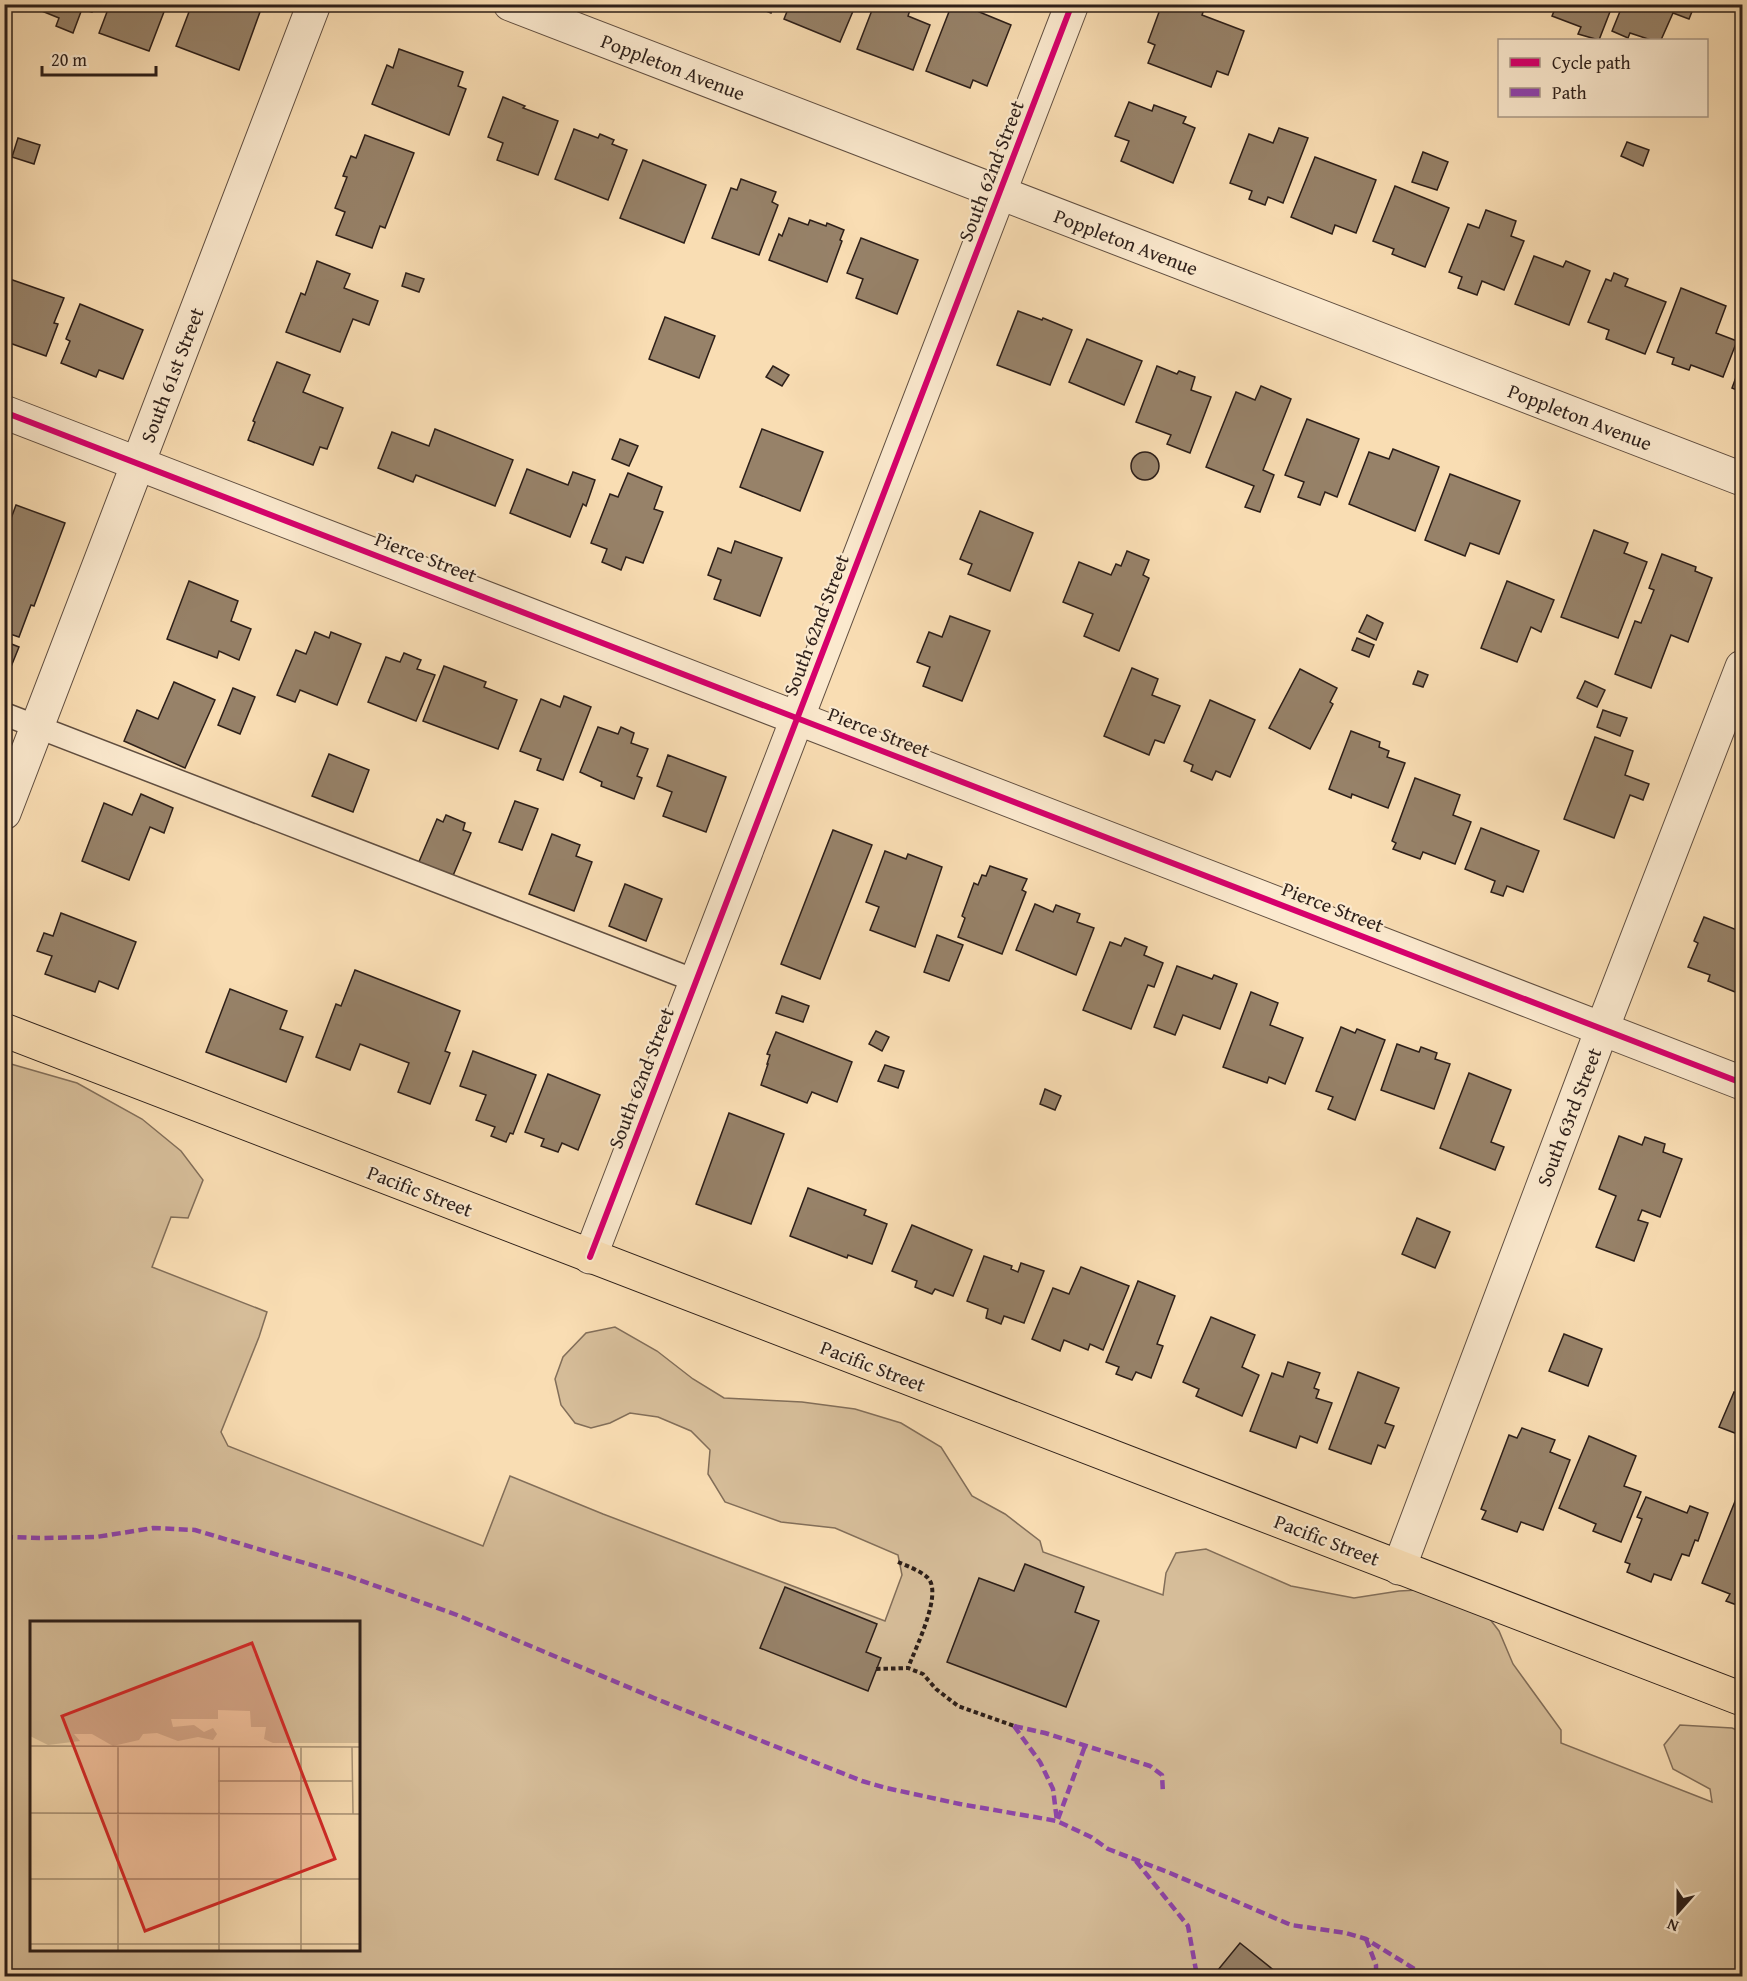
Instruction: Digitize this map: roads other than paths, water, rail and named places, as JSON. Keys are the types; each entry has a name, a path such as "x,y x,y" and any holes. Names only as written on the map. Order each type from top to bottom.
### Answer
{"main road":[{"name":"Pacific Street","path":"4,1030 1743,1699"}],"street":[{"name":"South 61st Street","path":"4,813 314,4"},
{"name":"Poppleton Avenue","path":"510,4 1743,479"},
{"name":"South 62nd Street","path":"590,1257 1072,4"},
{"name":"Pierce Street","path":"4,412 1743,1083"},
{"name":"South 63rd Street","path":"1399,1568 1602,1029 1743,667"}],"lane":[{"path":"4,714 696,981"}]}
